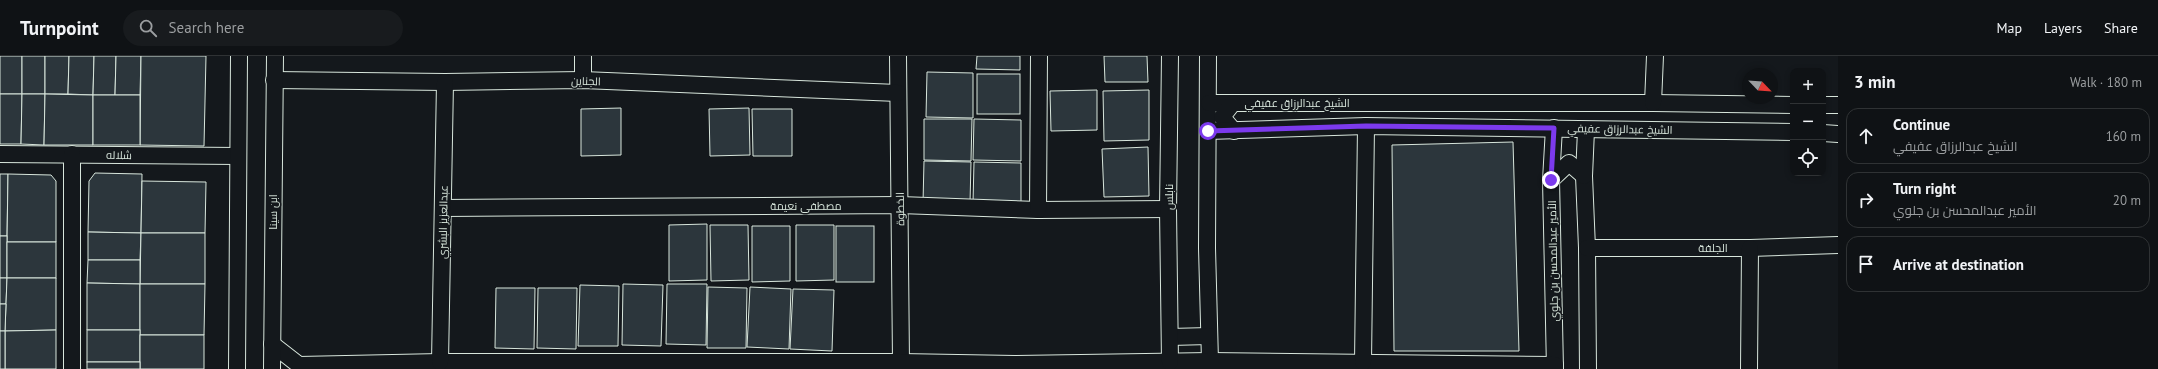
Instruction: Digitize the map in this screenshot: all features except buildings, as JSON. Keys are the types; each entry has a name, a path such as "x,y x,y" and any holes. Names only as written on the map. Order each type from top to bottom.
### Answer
{"street":[{"path":"237,369 238,56"},
{"name":"ابن سينا","path":"272,369 275,56"},
{"path":"583,56 583,80"},
{"name":"الخطوة","path":"898,56 901,362"},
{"path":"1038,210 1039,56"},
{"name":"نابلس","path":"1170,56 1168,209 1170,362"},
{"path":"1208,56 1209,103 1207,248 1210,362"},
{"path":"1653,103 1655,56"},
{"name":"الجناين","path":"274,80 445,82 583,80 898,93"},
{"name":"عبدالعزيز البشري","path":"440,362 445,82"},
{"name":"الشيخ عبدالرزاق عفيفي","path":"1209,103 1653,103 1790,105"},
{"path":"1233,103 1222,117 1234,130"},
{"path":"1826,105 1838,105"},
{"path":"1363,362 1366,126"},
{"name":"الشيخ عبدالرزاق عفيفي","path":"1208,131 1366,126 1790,132"},
{"name":"الأمير عبدالمحسن بن جلوي","path":"1554,128 1551,180 1555,367"},
{"path":"1586,130 1584,176 1587,248 1588,369"},
{"path":"1826,133 1838,134"},
{"name":"شلاله","path":"0,154 238,156"},
{"path":"72,154 72,369"},
{"path":"1551,180 1569,163 1584,176"},
{"name":"مصطفى نعيمة","path":"443,208 900,205 1038,210 1168,209"},
{"name":"الجلفة","path":"1587,248 1750,248 1838,245"},
{"path":"1749,369 1750,248"},
{"path":"1170,337 1209,336"},
{"path":"272,344 299,367 440,362 901,362 1014,367 1170,362 1363,362 1555,367"}],"route":[{"path":"1208,131 1366,126 1554,128 1551,180"}]}
